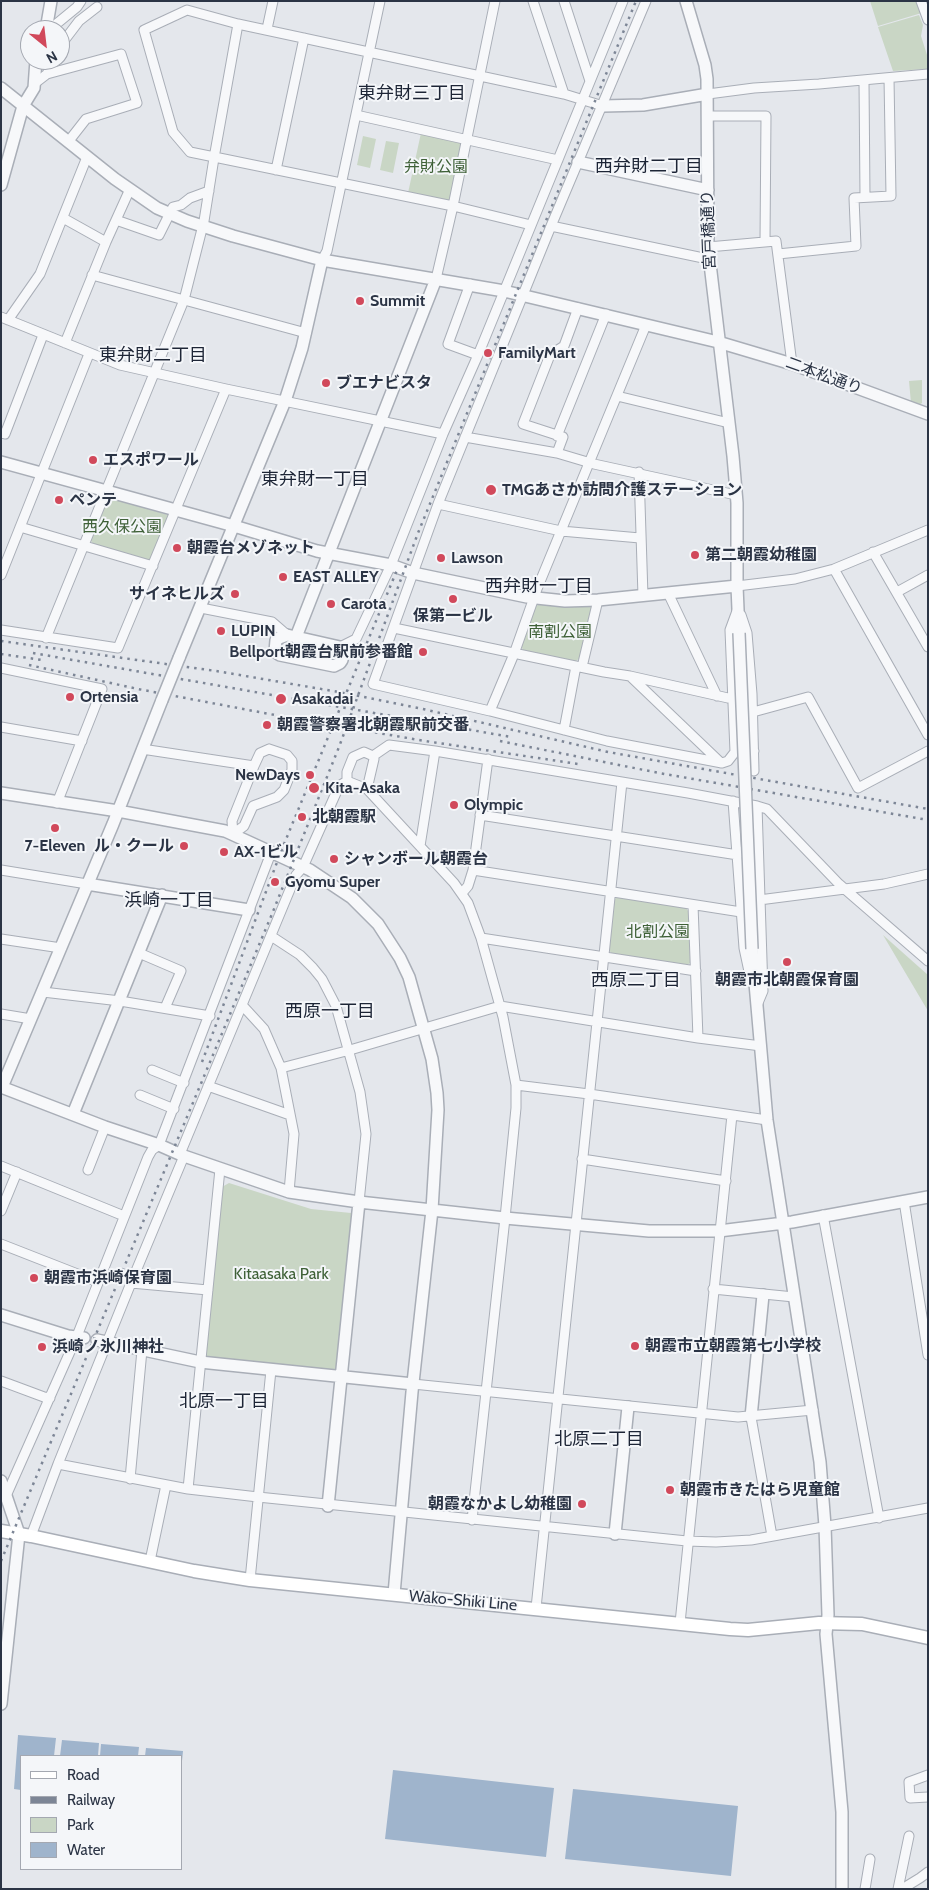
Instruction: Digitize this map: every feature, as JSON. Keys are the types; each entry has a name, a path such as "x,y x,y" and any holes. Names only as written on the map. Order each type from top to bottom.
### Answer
{"main road":[{"name":"Wako-Shiki Line","path":"1,1531 250,1580 748,1630 826,1623 862,1624 928,1638"}],"street":[{"path":"49,20 51,1"},
{"path":"61,20 77,7 80,1"},
{"path":"267,29 273,1"},
{"path":"380,1 326,252 322,260 306,333 285,400 88,884 2,1088 220,1169 289,1192 359,1202 649,1231 720,1231 782,1223 928,1197"},
{"path":"291,636 328,554 382,421 436,279 495,1"},
{"path":"533,1 564,94"},
{"path":"564,1 590,81"},
{"path":"340,647 356,639 391,565 443,434 478,355 623,1"},
{"path":"646,1 551,226 438,504 373,684 490,711 607,742 722,763 728,761 735,752 730,630 738,608"},
{"name":"宮戸橋通り","path":"686,1 705,65 708,94 708,259 729,423 736,495 737,586 752,949 767,1120 820,1462 825,1526 826,1634 840,1785 842,1889"},
{"path":"921,1 928,20"},
{"path":"70,33 79,21 96,7"},
{"path":"531,225 453,206 190,152 173,132 144,30 186,10 238,24 564,94 603,106 643,105 754,88 864,81 928,74"},
{"path":"46,638 184,300 203,226 238,24"},
{"path":"276,170 304,38"},
{"path":"34,84 47,74 121,54 137,103 86,119 68,142"},
{"path":"2,180 23,106 30,97 34,84 35,70"},
{"path":"47,74 49,70"},
{"path":"778,254 856,246 854,198 891,196 889,78"},
{"path":"864,81 865,197"},
{"name":"二本松通り","path":"1,88 87,157 157,208 203,226 322,260 470,284 524,295 718,342 792,364 928,414"},
{"path":"356,115 558,160"},
{"path":"708,116 766,116 765,241"},
{"path":"87,157 40,274 4,318 120,365 443,434"},
{"path":"578,162 708,190"},
{"path":"65,343 92,275 130,189"},
{"path":"116,220 159,235 173,208 190,198 209,192"},
{"path":"64,218 106,242"},
{"path":"551,226 708,259"},
{"path":"708,247 776,241 792,364"},
{"path":"92,275 306,333"},
{"path":"470,284 448,344 478,355"},
{"path":"557,454 563,438 523,424 550,355 564,346 578,308"},
{"path":"558,436 606,314"},
{"path":"490,711 561,531 646,325"},
{"path":"1,433 5,434 43,335"},
{"path":"1,575 89,354"},
{"path":"1,630 118,648 154,566 226,389"},
{"path":"617,396 729,423"},
{"path":"465,437 557,454 736,495"},
{"path":"1,462 328,554 391,565 413,573 534,598 565,601 643,596 795,579 834,569 928,530"},
{"path":"639,472 643,596"},
{"path":"438,504 561,531 640,538"},
{"path":"20,527 154,566"},
{"path":"873,552 928,647"},
{"path":"834,569 928,735"},
{"path":"897,592 928,575"},
{"path":"668,593 717,696"},
{"path":"564,730 598,600"},
{"path":"201,608 272,622 291,636"},
{"path":"738,608 747,633 752,694 754,771"},
{"path":"394,628 733,699 752,694"},
{"path":"283,636 291,636 340,647 344,650 342,660 334,666 280,655 275,652 276,640 283,636"},
{"path":"1,668 102,689 57,803"},
{"path":"630,676 722,763"},
{"path":"752,712 808,698 858,788 928,751"},
{"path":"1,727 82,741"},
{"path":"373,756 389,745 435,751 733,801 767,809 846,889 927,960"},
{"path":"142,748 254,766"},
{"path":"266,749 287,755 293,764 284,790 280,795 253,806 244,826 233,834 232,821 260,753 266,749"},
{"path":"420,846 435,751"},
{"path":"347,781 347,772 353,758 364,752 373,756"},
{"path":"735,752 754,752"},
{"path":"367,789 374,759 373,756"},
{"path":"462,893 468,886 473,870 488,759"},
{"path":"347,781 367,789 462,893 481,938 509,1043 516,1085 516,1108 472,1520"},
{"path":"32,1536 102,1341 131,1283 208,1086 296,875 303,867 336,793 342,784 347,781"},
{"path":"536,1608 622,782"},
{"path":"244,792 246,799 253,806"},
{"path":"1,793 215,828 233,834 303,867 352,898 378,924 390,940 409,977 432,1058 437,1093 438,1130 432,1210 413,1384 394,1594"},
{"path":"733,801 744,948 757,1006"},
{"path":"757,806 759,900 763,951 763,991 757,1006"},
{"path":"480,814 738,854"},
{"path":"6,1496 80,1337 98,1282 148,1157 152,1150 159,1145 174,1109 271,853"},
{"path":"1,870 249,910"},
{"path":"473,870 610,893 741,912"},
{"path":"759,900 884,884 928,874"},
{"path":"73,1114 162,895"},
{"path":"693,905 698,1038"},
{"path":"271,936 300,955 322,979 336,1006 350,1050 360,1092 366,1134 328,1506"},
{"path":"481,938 696,971"},
{"path":"1,939 61,948"},
{"path":"139,953 181,971 165,1008"},
{"path":"43,992 120,1001 210,1016"},
{"path":"242,1005 264,1029 282,1068 294,1134 289,1192"},
{"path":"282,1068 500,1006 698,1038 761,1046"},
{"path":"1,1014 31,1019"},
{"path":"152,1070 184,1083"},
{"path":"516,1085 767,1120"},
{"path":"208,1086 290,1115"},
{"path":"140,1095 174,1109"},
{"path":"680,1623 732,1115"},
{"path":"88,1170 106,1127"},
{"path":"582,1159 726,1181"},
{"path":"1,1166 124,1216"},
{"path":"188,1489 220,1169"},
{"path":"1,1211 17,1172"},
{"path":"904,1201 928,1355"},
{"path":"823,1215 879,1518"},
{"path":"1,1244 98,1282"},
{"path":"131,1283 208,1290"},
{"path":"713,1289 794,1297"},
{"path":"763,1295 751,1417 772,1536"},
{"path":"1,1315 68,1336 80,1337"},
{"path":"102,1341 200,1362 700,1414 751,1417 813,1410"},
{"path":"130,1479 142,1350"},
{"path":"250,1580 271,1370"},
{"path":"1,1381 50,1398"},
{"path":"615,1534 628,1407"},
{"path":"58,1464 188,1489 328,1506 687,1541 743,1540 879,1518 928,1508"},
{"path":"1,1481 18,1534 1,1704"},
{"path":"150,1561 166,1485"},
{"path":"928,1774 909,1782 910,1798 928,1797"},
{"path":"900,1889 909,1836"},
{"path":"865,1889 870,1859"},
{"path":"900,1889 928,1872"},
{"path":"919,1889 920,1878"}],"green space":[{"path":"870,1 921,1 925,12 878,26"},
{"path":"919,15 923,25 921,36 928,58 928,69 893,71 878,27"},
{"name":"弁財公園","path":"421,133 463,141 452,203 408,193"},
{"path":"363,136 376,139 370,168 357,165"},
{"path":"386,141 399,143 393,173 380,170"},
{"path":"922,380 922,403 919,405 911,403 909,381"},
{"name":"西久保公園","path":"111,498 168,515 169,519 150,561 93,544 90,539 106,500"},
{"name":"南割公園","path":"539,604 571,607 590,606 592,609 580,658 576,661 523,650 521,646 536,606"},
{"name":"北割公園","path":"618,897 685,907 689,912 690,963 686,966 612,954 608,949 613,900"},
{"path":"883,935 928,975 928,1011"},
{"name":"Kitaasaka Park","path":"229,1183 311,1209 355,1215 339,1369 334,1372 205,1357 222,1187"}],"water":[{"path":"18,1735 56,1738 54,1755 20,1755 20,1790 14,1789"},
{"path":"62,1740 99,1743 98,1755 60,1755"},
{"path":"101,1744 139,1747 138,1755 100,1755"},
{"path":"146,1748 183,1751 182,1761 182,1755 145,1755"},
{"path":"393,1770 554,1788 546,1857 385,1839"},
{"path":"573,1789 738,1806 731,1876 565,1859"}],"railway":[{"path":"1,1561 272,914 339,747 418,533 636,1"},
{"path":"202,1062 282,849 397,570"},
{"path":"1,641 216,671 339,692 423,709 608,752 928,809"},
{"path":"33,653 511,737"},
{"path":"1,654 42,660"},
{"path":"29,665 138,689 280,716 425,741 578,764"},
{"path":"500,741 659,773 928,820"}],"place":[{"name":"Summit","path":"360,301"},
{"name":"FamilyMart","path":"488,353"},
{"name":"ブエナビスタ","path":"326,383"},
{"name":"エスポワール","path":"93,460"},
{"name":"TMGあさか訪問介護ステーション","path":"491,490"},
{"name":"ペンテ","path":"59,500"},
{"name":"朝霞台メゾネット","path":"177,548"},
{"name":"第二朝霞幼稚園","path":"695,555"},
{"name":"Lawson","path":"441,558"},
{"name":"EAST ALLEY","path":"283,577"},
{"name":"サイネヒルズ","path":"235,594"},
{"name":"保第一ビル","path":"453,599"},
{"name":"Carota","path":"331,604"},
{"name":"LUPIN","path":"221,631"},
{"name":"Bellport朝霞台駅前参番館","path":"423,652"},
{"name":"Ortensia","path":"70,697"},
{"name":"Asakadai","path":"281,699"},
{"name":"朝霞警察署北朝霞駅前交番","path":"267,725"},
{"name":"NewDays","path":"310,775"},
{"name":"Kita-Asaka","path":"314,788"},
{"name":"Olympic","path":"454,805"},
{"name":"北朝霞駅","path":"302,817"},
{"name":"7-Eleven","path":"55,828"},
{"name":"ル・クール","path":"184,846"},
{"name":"AX-1ビル","path":"224,852"},
{"name":"シャンボール朝霞台","path":"334,859"},
{"name":"Gyomu Super","path":"275,882"},
{"name":"朝霞市北朝霞保育園","path":"787,962"},
{"name":"朝霞市浜崎保育園","path":"34,1278"},
{"name":"朝霞市立朝霞第七小学校","path":"635,1346"},
{"name":"浜崎ノ氷川神社","path":"42,1347"},
{"name":"朝霞市きたはら児童館","path":"670,1490"},
{"name":"朝霞なかよし幼稚園","path":"582,1504"}],"district":[{"name":"東弁財三丁目","path":"412,94"},
{"name":"西弁財二丁目","path":"649,167"},
{"name":"東弁財二丁目","path":"153,356"},
{"name":"東弁財一丁目","path":"315,480"},
{"name":"西弁財一丁目","path":"539,587"},
{"name":"浜崎一丁目","path":"169,901"},
{"name":"西原二丁目","path":"636,981"},
{"name":"西原一丁目","path":"330,1012"},
{"name":"北原一丁目","path":"224,1402"},
{"name":"北原二丁目","path":"599,1440"}]}
